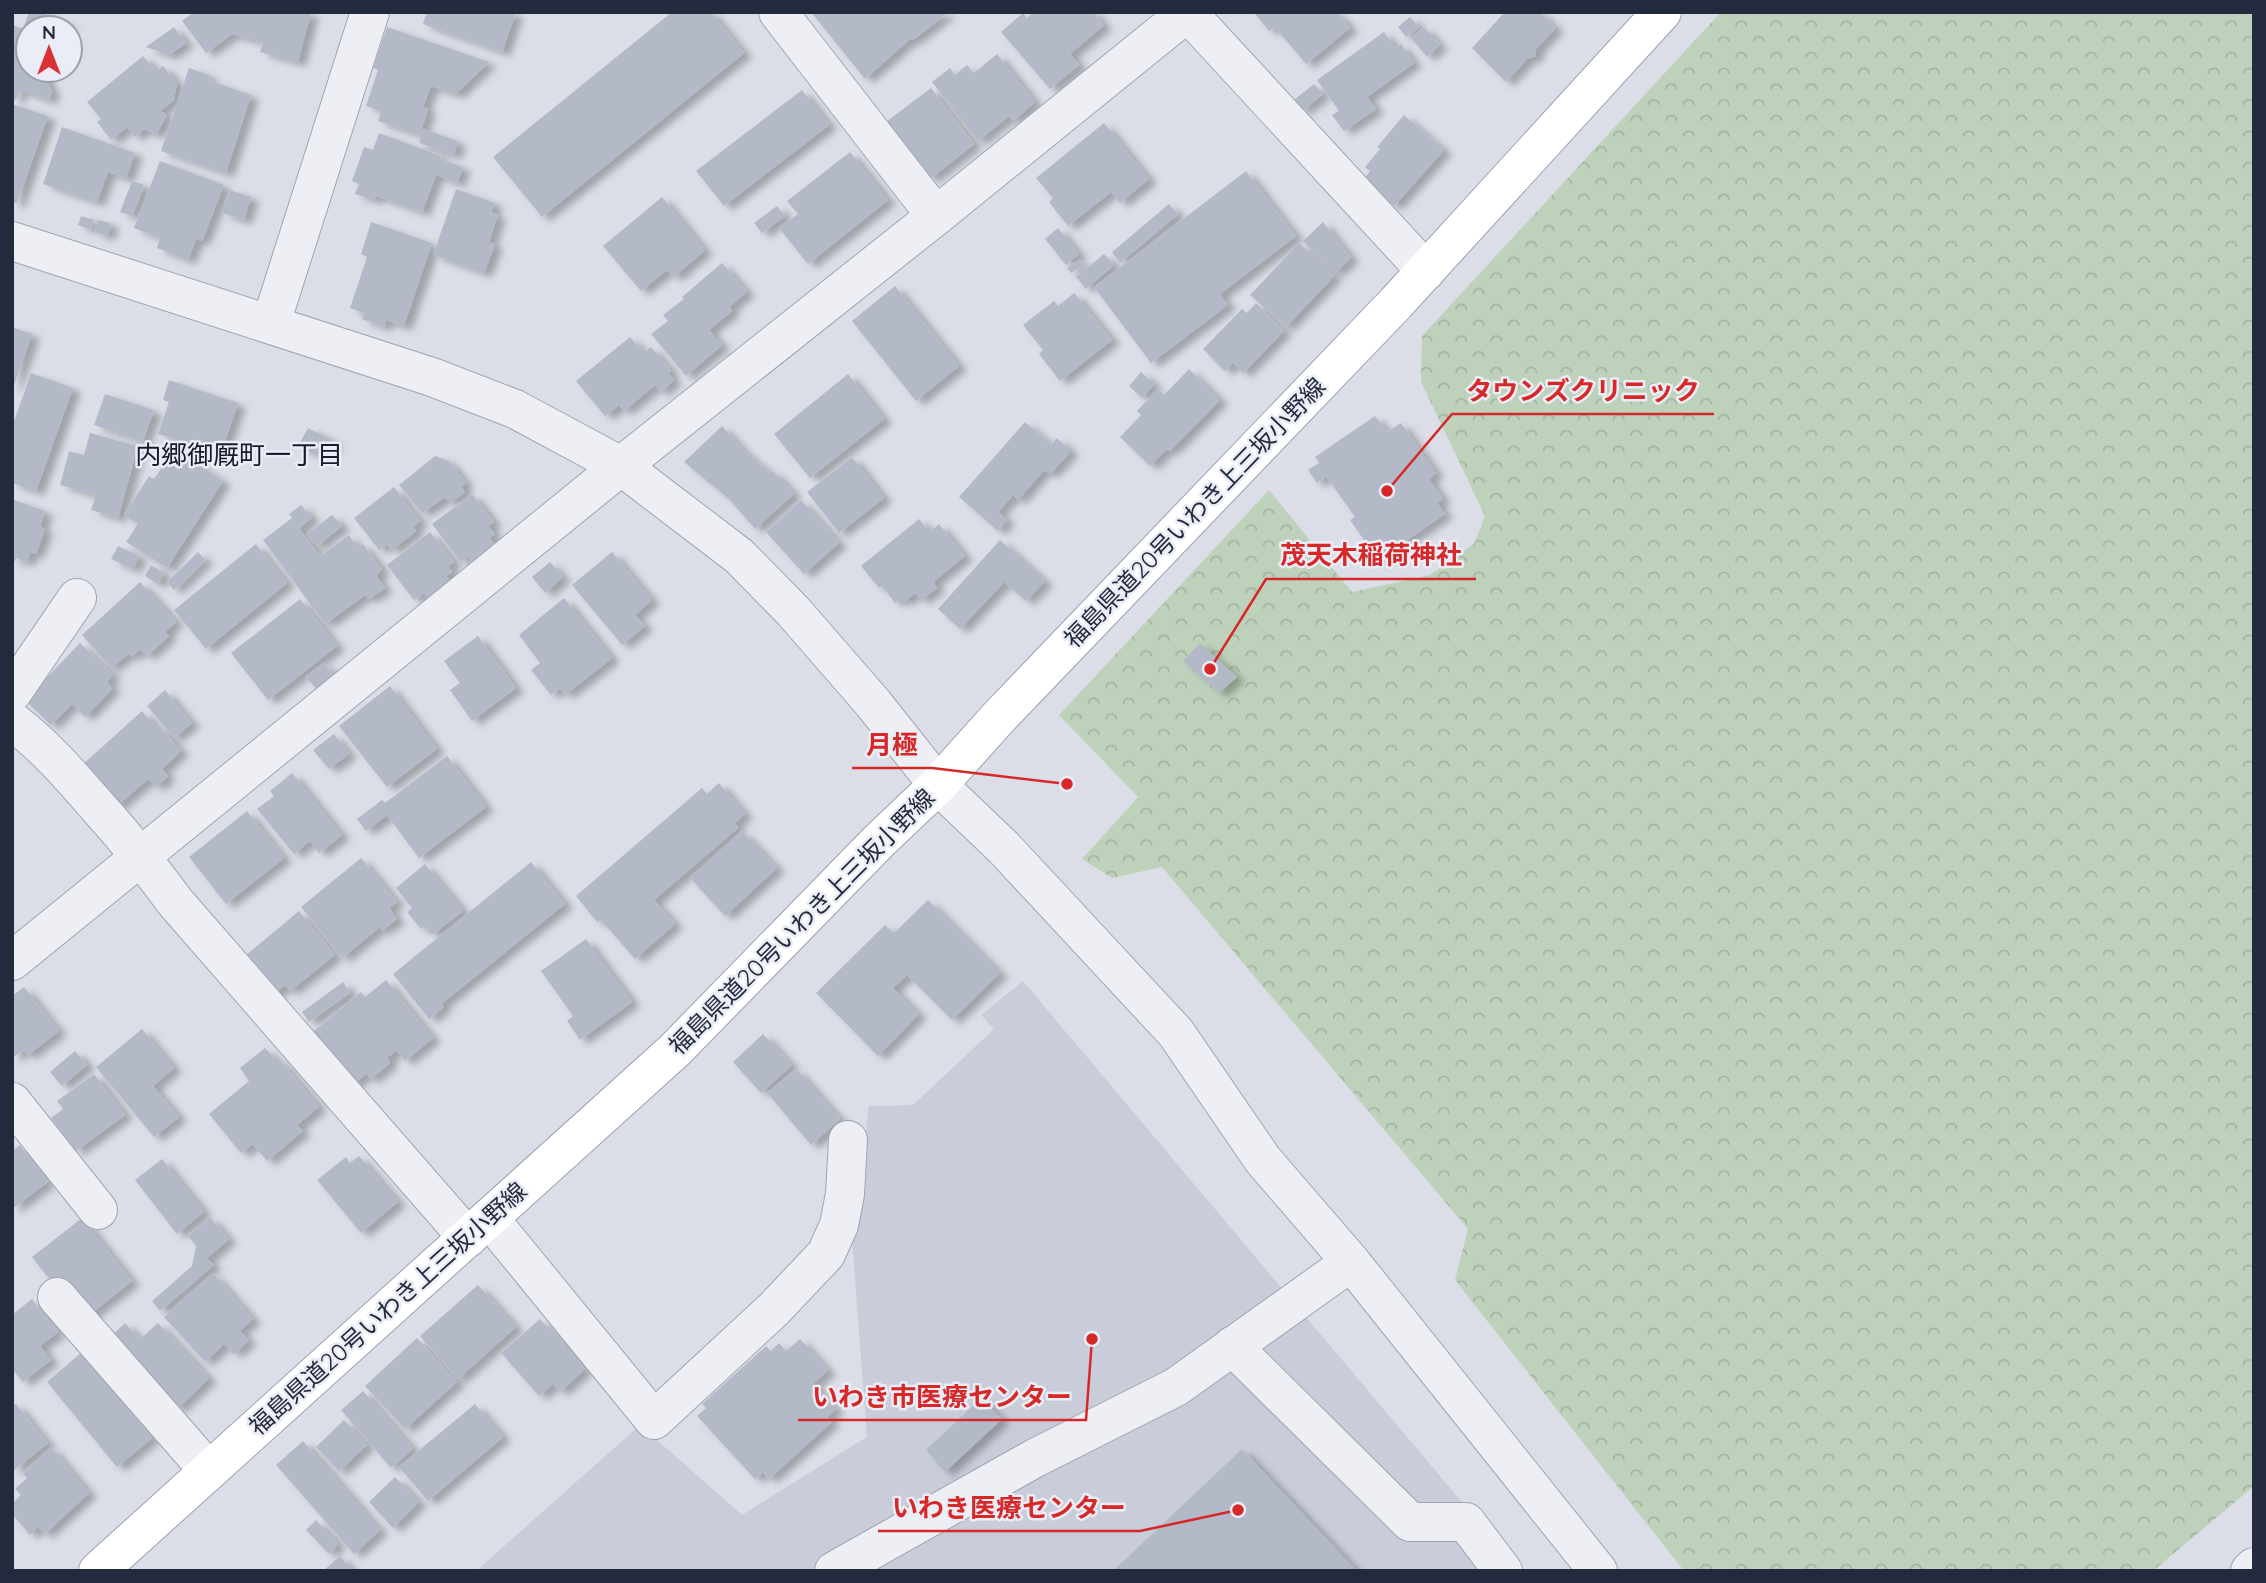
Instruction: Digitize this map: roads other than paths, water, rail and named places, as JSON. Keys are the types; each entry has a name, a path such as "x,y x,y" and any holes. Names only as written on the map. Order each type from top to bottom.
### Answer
{"main road":[{"name":"福島県道20号いわき上三坂小野線","path":"99,1571 675,1050 868,852 938,785 1008,708 1426,271 1662,12"}],"street":[{"path":"271,323 370,12"},
{"path":"778,12 936,216"},
{"path":"12,961 621,466 1187,12 1426,271"},
{"path":"12,241 271,323 432,377 515,409 621,466 739,556 793,611 873,703 938,785 1004,848 1176,1033 1263,1160 1351,1262 1598,1571"},
{"path":"12,693 77,598"},
{"path":"12,721 62,765 142,856 176,903 654,1420 774,1309 826,1254 838,1225 845,1194 848,1140"},
{"path":"12,1102 98,1210"},
{"path":"853,1566 1035,1458 1176,1387 1351,1262"},
{"path":"57,1297 209,1471"},
{"path":"1232,1346 1410,1522 1466,1522 1503,1571"},
{"path":"2250,1571 2254,1567"}],"place":[{"name":"タウンズクリニック","path":"1387,491"},
{"name":"茂天木稲荷神社","path":"1210,669"},
{"name":"月極","path":"1067,784"},
{"name":"いわき市医療センター","path":"1092,1339"},
{"name":"いわき医療センター","path":"1238,1510"}],"district":[{"name":"内郷御厩町一丁目","path":"239,455"}]}
